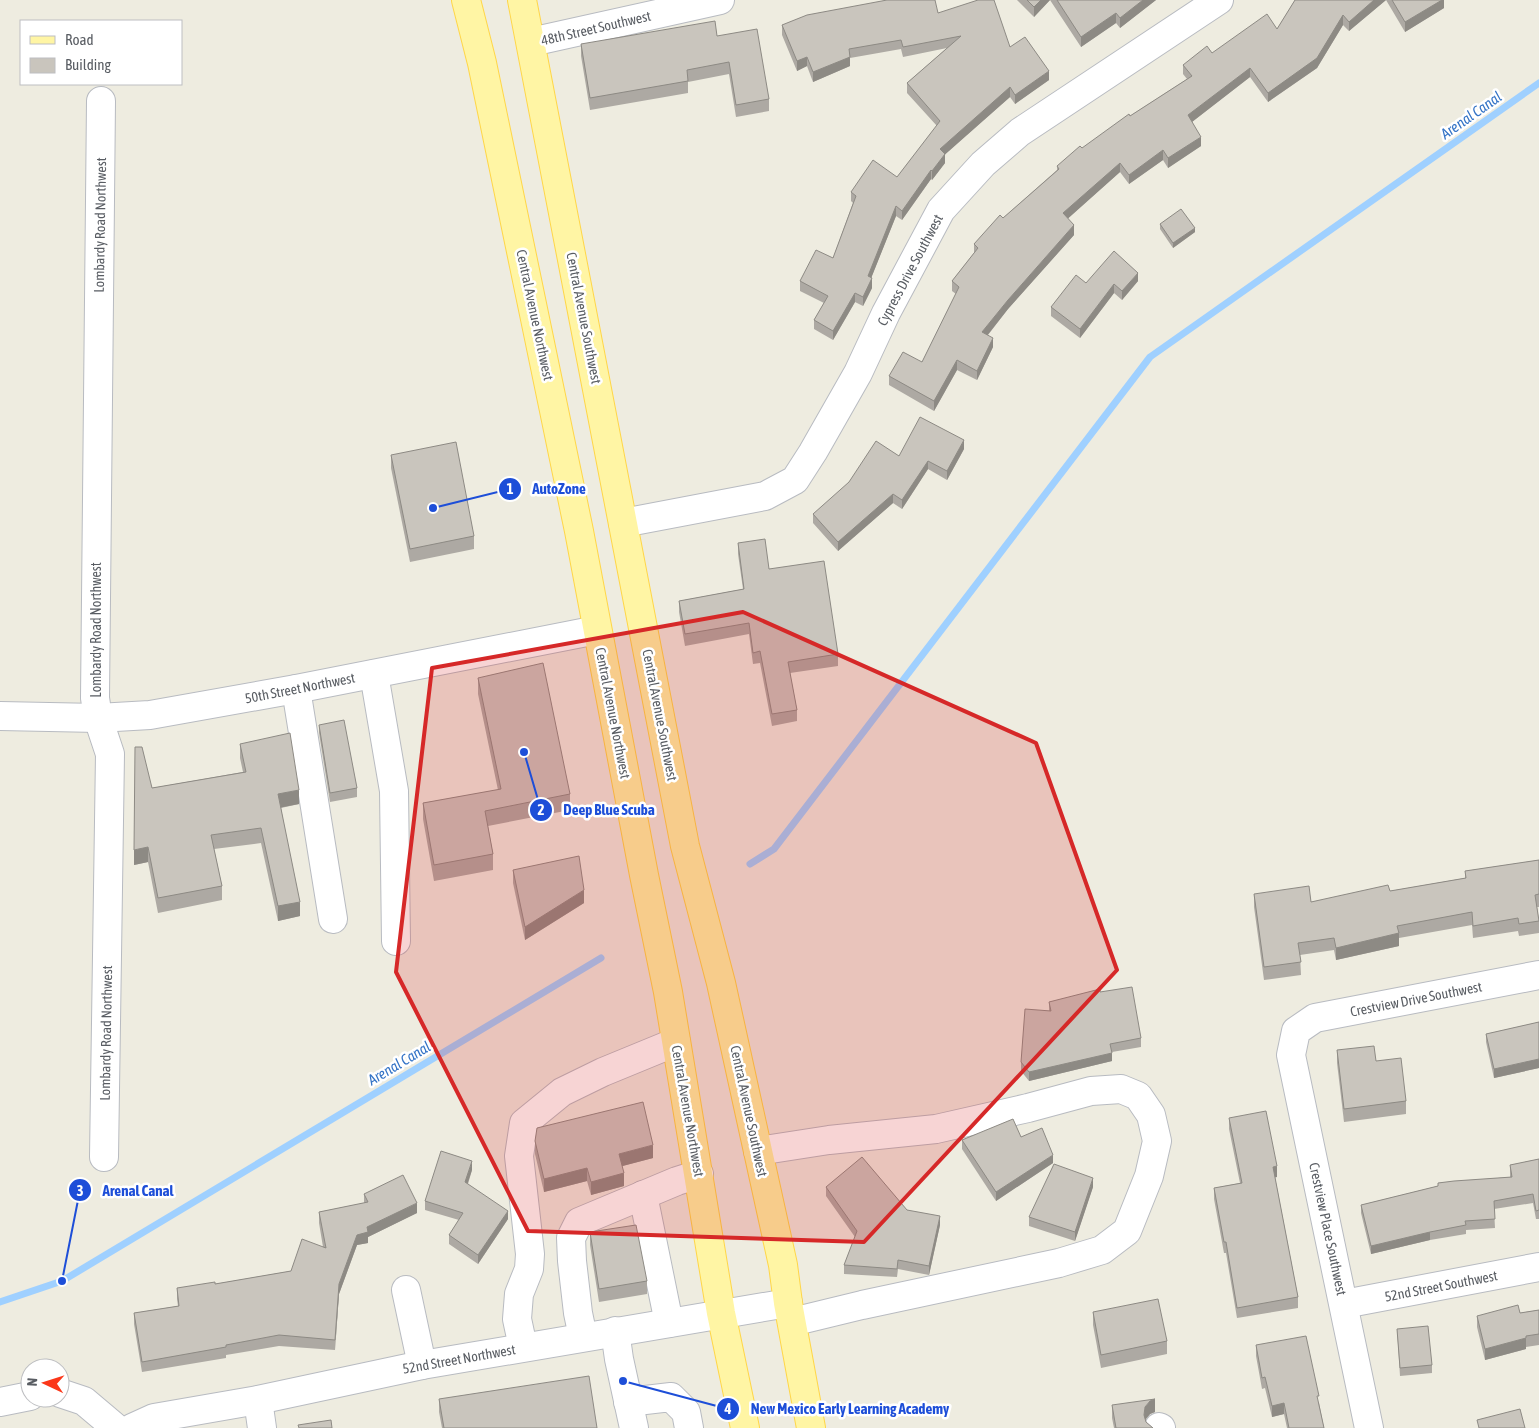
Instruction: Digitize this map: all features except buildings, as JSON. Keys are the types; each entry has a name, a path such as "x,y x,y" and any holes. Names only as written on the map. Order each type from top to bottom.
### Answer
{"main road":[{"name":"Central Avenue Northwest","path":"466,0 486,82 579,531 668,992 721,1313 745,1428"},
{"name":"Central Avenue Southwest","path":"522,0 685,846 720,983 783,1266 811,1428"}],"street":[{"name":"48th Street Southwest","path":"531,42 720,0"},
{"name":"Cypress Drive Southwest","path":"623,523 765,496 795,480 858,373 886,312 941,210 983,164 1020,132 1219,0"},
{"name":"Lombardy Road Northwest","path":"101,101 94,698 98,718 110,754 104,1157"},
{"name":"50th Street Northwest","path":"0,716 98,718 150,716 597,630"},
{"path":"374,674 394,791 396,941"},
{"path":"296,689 333,919"},
{"name":"Crestview Drive Southwest","path":"1296,1031 1316,1018 1539,975"},
{"name":"Crestview Place Southwest","path":"1296,1031 1291,1055 1369,1428"},
{"path":"523,1347 517,1319 519,1294 529,1269 530,1254 519,1156 524,1123 562,1092 657,1048 676,1042"},
{"name":"52nd Street Northwest","path":"132,1428 154,1418 258,1400 422,1365 523,1347 721,1313 790,1313 862,1305 1059,1263 1102,1250 1127,1231 1149,1176 1157,1142 1151,1115 1138,1096 1121,1089 1091,1091 1028,1108 936,1129 828,1140 758,1151"},
{"path":"583,1337 578,1313 571,1238 579,1222 677,1181 699,1174"},
{"path":"643,1196 668,1323"},
{"name":"52nd Street Southwest","path":"1344,1304 1539,1267"},
{"path":"406,1290 422,1365"},
{"path":"615,1331 631,1415 671,1397 686,1412 689,1428"},
{"path":"70,1396 84,1401 116,1428"},
{"path":"0,1402 20,1398"},
{"path":"258,1400 262,1428"}],"highlighted area":[{"path":"743,612 1036,743 1117,970 864,1242 528,1231 396,972 432,668"}],"waterway":[{"path":"750,864 774,849 1150,357 1539,83"},
{"name":"Arenal Canal","path":"0,1302 62,1281 601,958"}],"place":[{"name":"AutoZone","path":"433,508"},
{"name":"Deep Blue Scuba","path":"524,752"},
{"name":"Arenal Canal","path":"62,1281"},
{"name":"New Mexico Early Learning Academy","path":"623,1381"}]}
